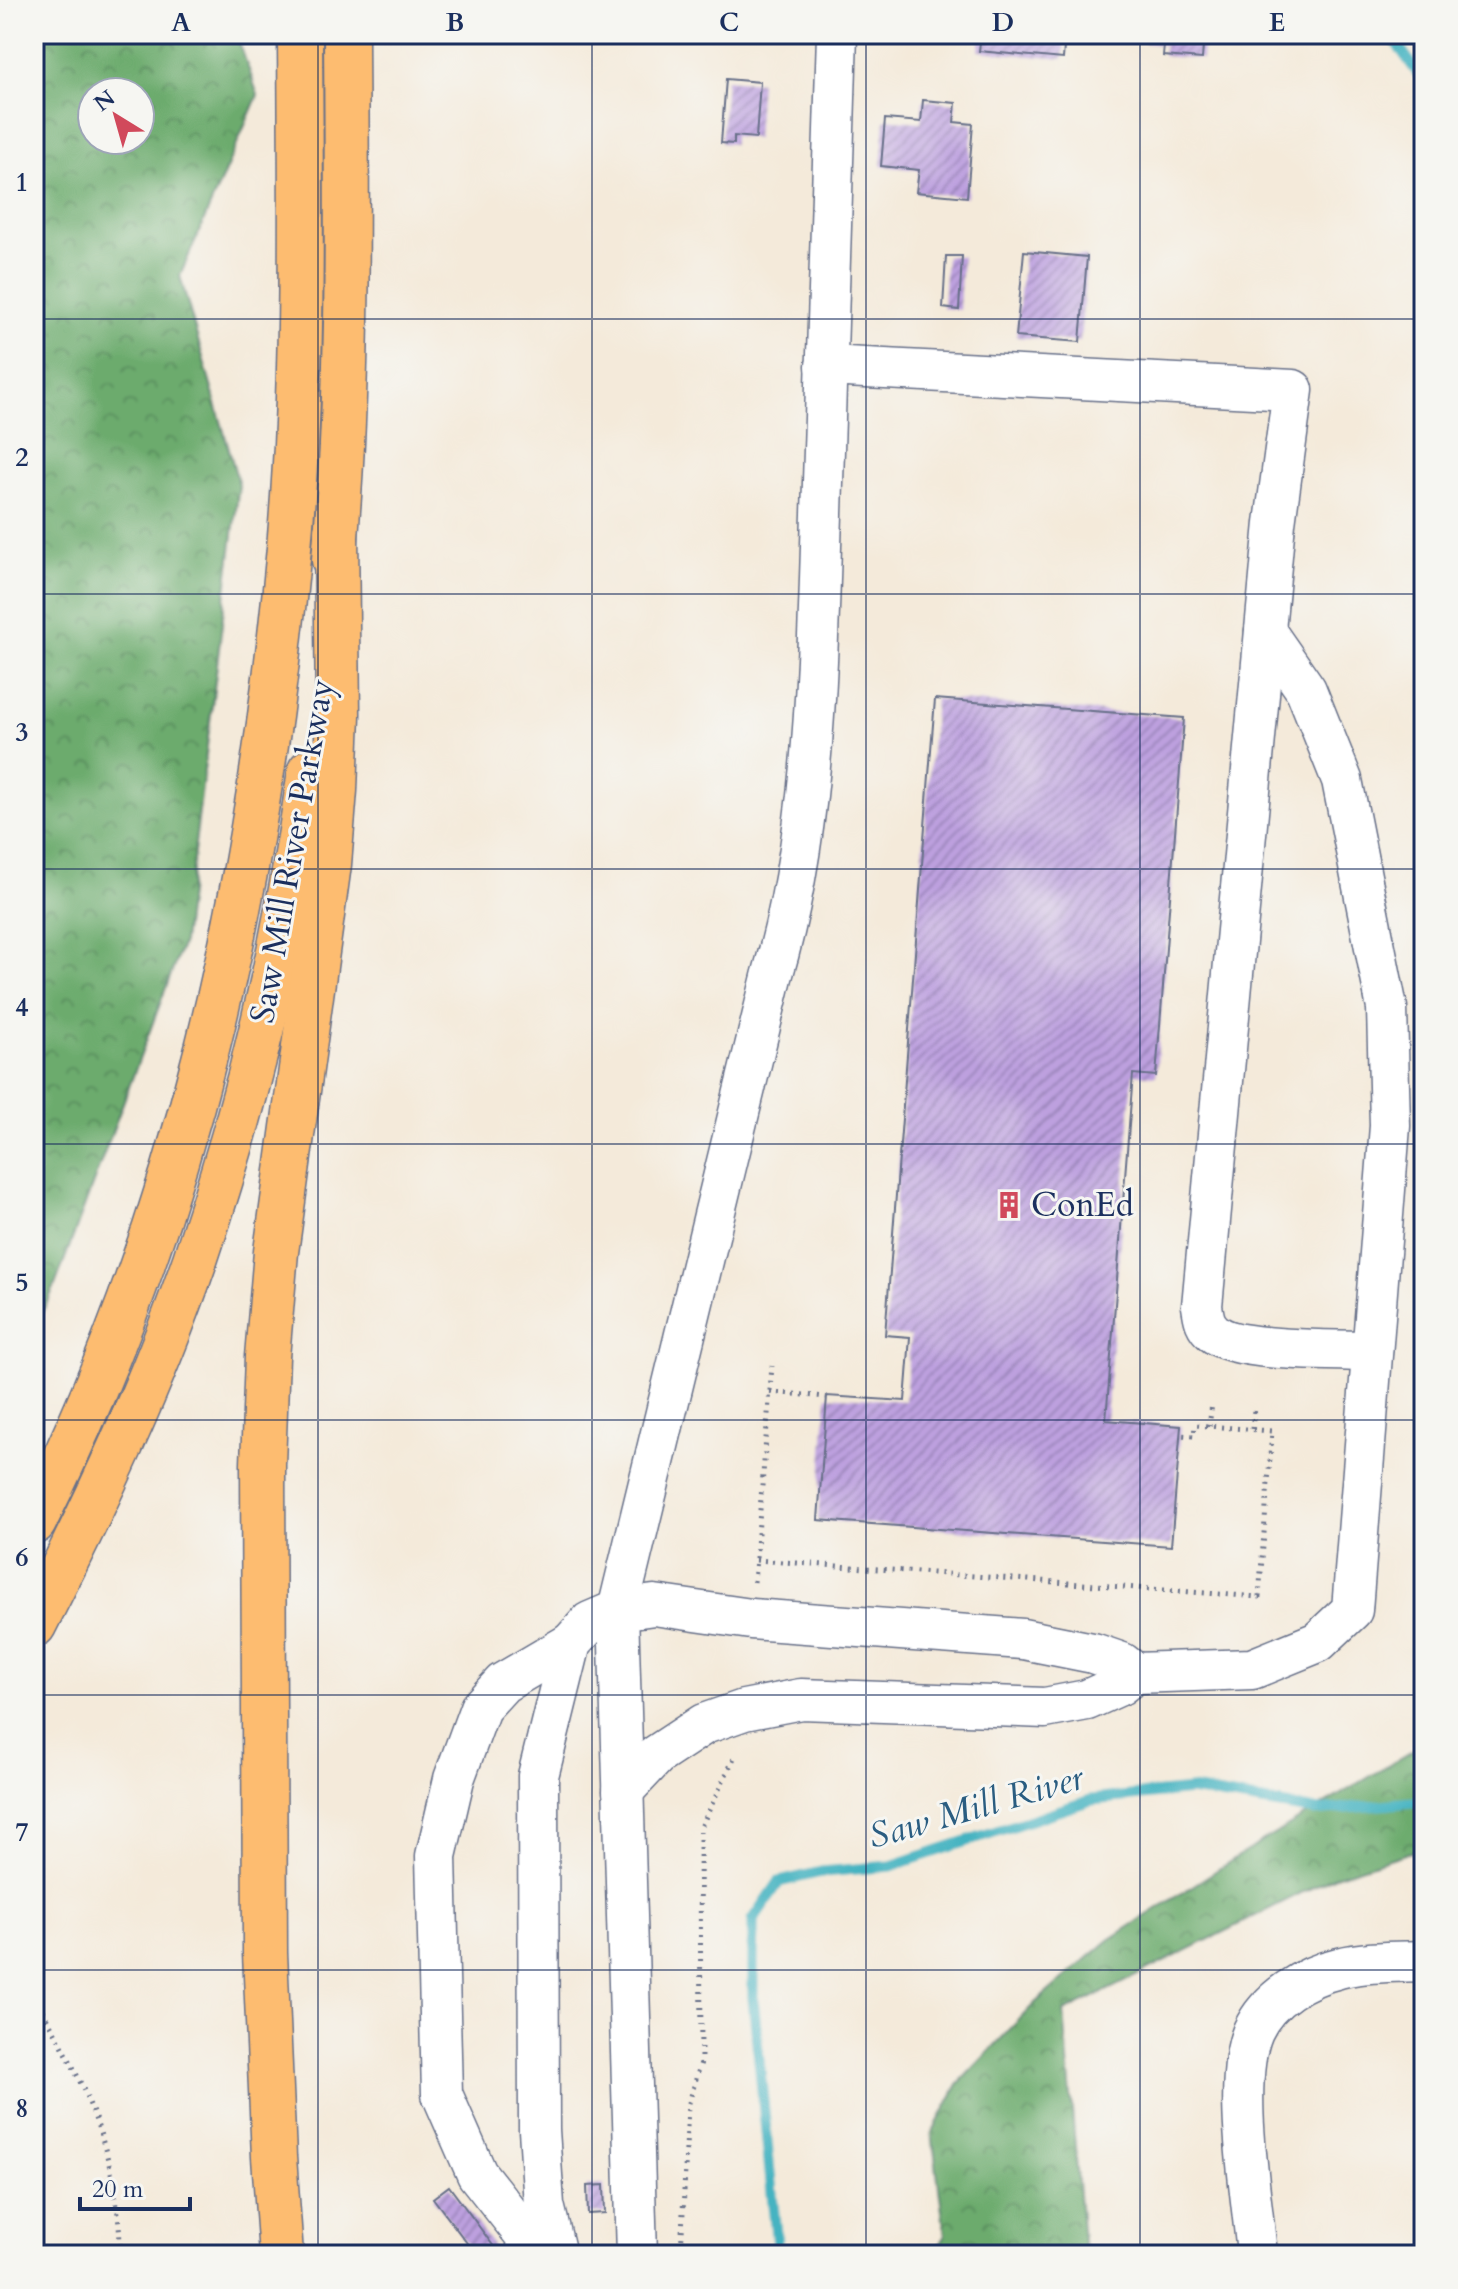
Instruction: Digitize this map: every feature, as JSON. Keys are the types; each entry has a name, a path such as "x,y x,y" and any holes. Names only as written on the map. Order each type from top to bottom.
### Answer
{"highway":[{"name":"Saw Mill River Parkway","path":"34,1522 101,1376 188,1128 220,1002 258,806 289,545 299,296 300,34"},
{"name":"Saw Mill River Parkway","path":"34,1625 116,1457 194,1262 239,1119 277,963 306,802 324,667 336,531 346,292 346,34"},
{"path":"281,2255 265,1953 263,1495 266,1372 276,1252 329,864 334,805 338,715 336,531"}],"lane":[{"path":"637,2255 618,1610 788,921 805,818 818,616 837,34"},
{"path":"826,366 1293,390 1275,523 1202,1306 1205,1324 1216,1335 1242,1344 1372,1351"},
{"path":"623,1791 657,1755 704,1724 744,1710 801,1699 1045,1708 1087,1700 1120,1685 1135,1673 1252,1669 1318,1642 1352,1610 1390,1126 1387,1008 1342,780 1306,690 1265,631"},
{"path":"541,2255 477,2174 442,2094 436,1856 454,1779 480,1708 503,1683 571,1643 590,1622 618,1610 654,1605 751,1619 1023,1639 1093,1653 1122,1663 1135,1673"},
{"path":"556,2255 544,2205 539,2130 538,1776 571,1643"},
{"path":"1257,2255 1243,2107 1245,2062 1254,2030 1274,2002 1300,1983 1339,1968 1424,1961"}],"path":[{"path":"751,1619 772,1366"},
{"path":"770,1392 827,1397"},
{"path":"1209,1426 1212,1404"},
{"path":"1252,1429 1254,1410"},
{"path":"756,1560 1259,1597 1272,1431 1195,1425 1194,1436 1180,1435"},
{"path":"681,2255 688,2106 701,2062 700,1829 741,1743 744,1710"},
{"path":"34,1997 49,2020 97,2119 112,2172 120,2227 120,2255"}],"green space":[{"path":"34,34 236,34 258,95 180,276 239,485 183,942 54,1288 34,1328"},
{"path":"1424,1744 1424,1848 1335,1876 1064,2012 1084,2255 933,2255 945,2235 932,2133 958,2084 1035,2003 1109,1940 1240,1855"}],"building":[{"path":"981,34 1065,34 1063,59 979,51"},
{"path":"1145,34 1204,34 1202,59 1163,56 1164,45 1145,43"},
{"path":"726,79 760,82 756,138 734,136 734,144 721,143"},
{"path":"923,100 956,103 954,122 973,124 967,197 916,192 919,170 881,166 885,119 921,122"},
{"path":"1024,251 1087,257 1080,342 1016,337"},
{"path":"946,256 962,256 959,310 943,308"},
{"name":"ConEd","path":"935,699 1184,718 1156,1076 1133,1074 1106,1420 1181,1426 1171,1546 818,1520 827,1396 905,1401 910,1337 885,1335"},
{"path":"604,2185 605,2213 588,2214 587,2186"},
{"path":"449,2186 500,2255 476,2255 433,2198"}],"waterway":[{"name":"Saw Mill River","path":"1390,34 1424,82"},
{"name":"Saw Mill River","path":"778,2255 753,1998 753,1920 779,1882 821,1872 891,1866 1091,1800 1191,1790 1316,1811 1424,1801"}],"place":[{"name":"ConEd","path":"1009,1205"}]}
